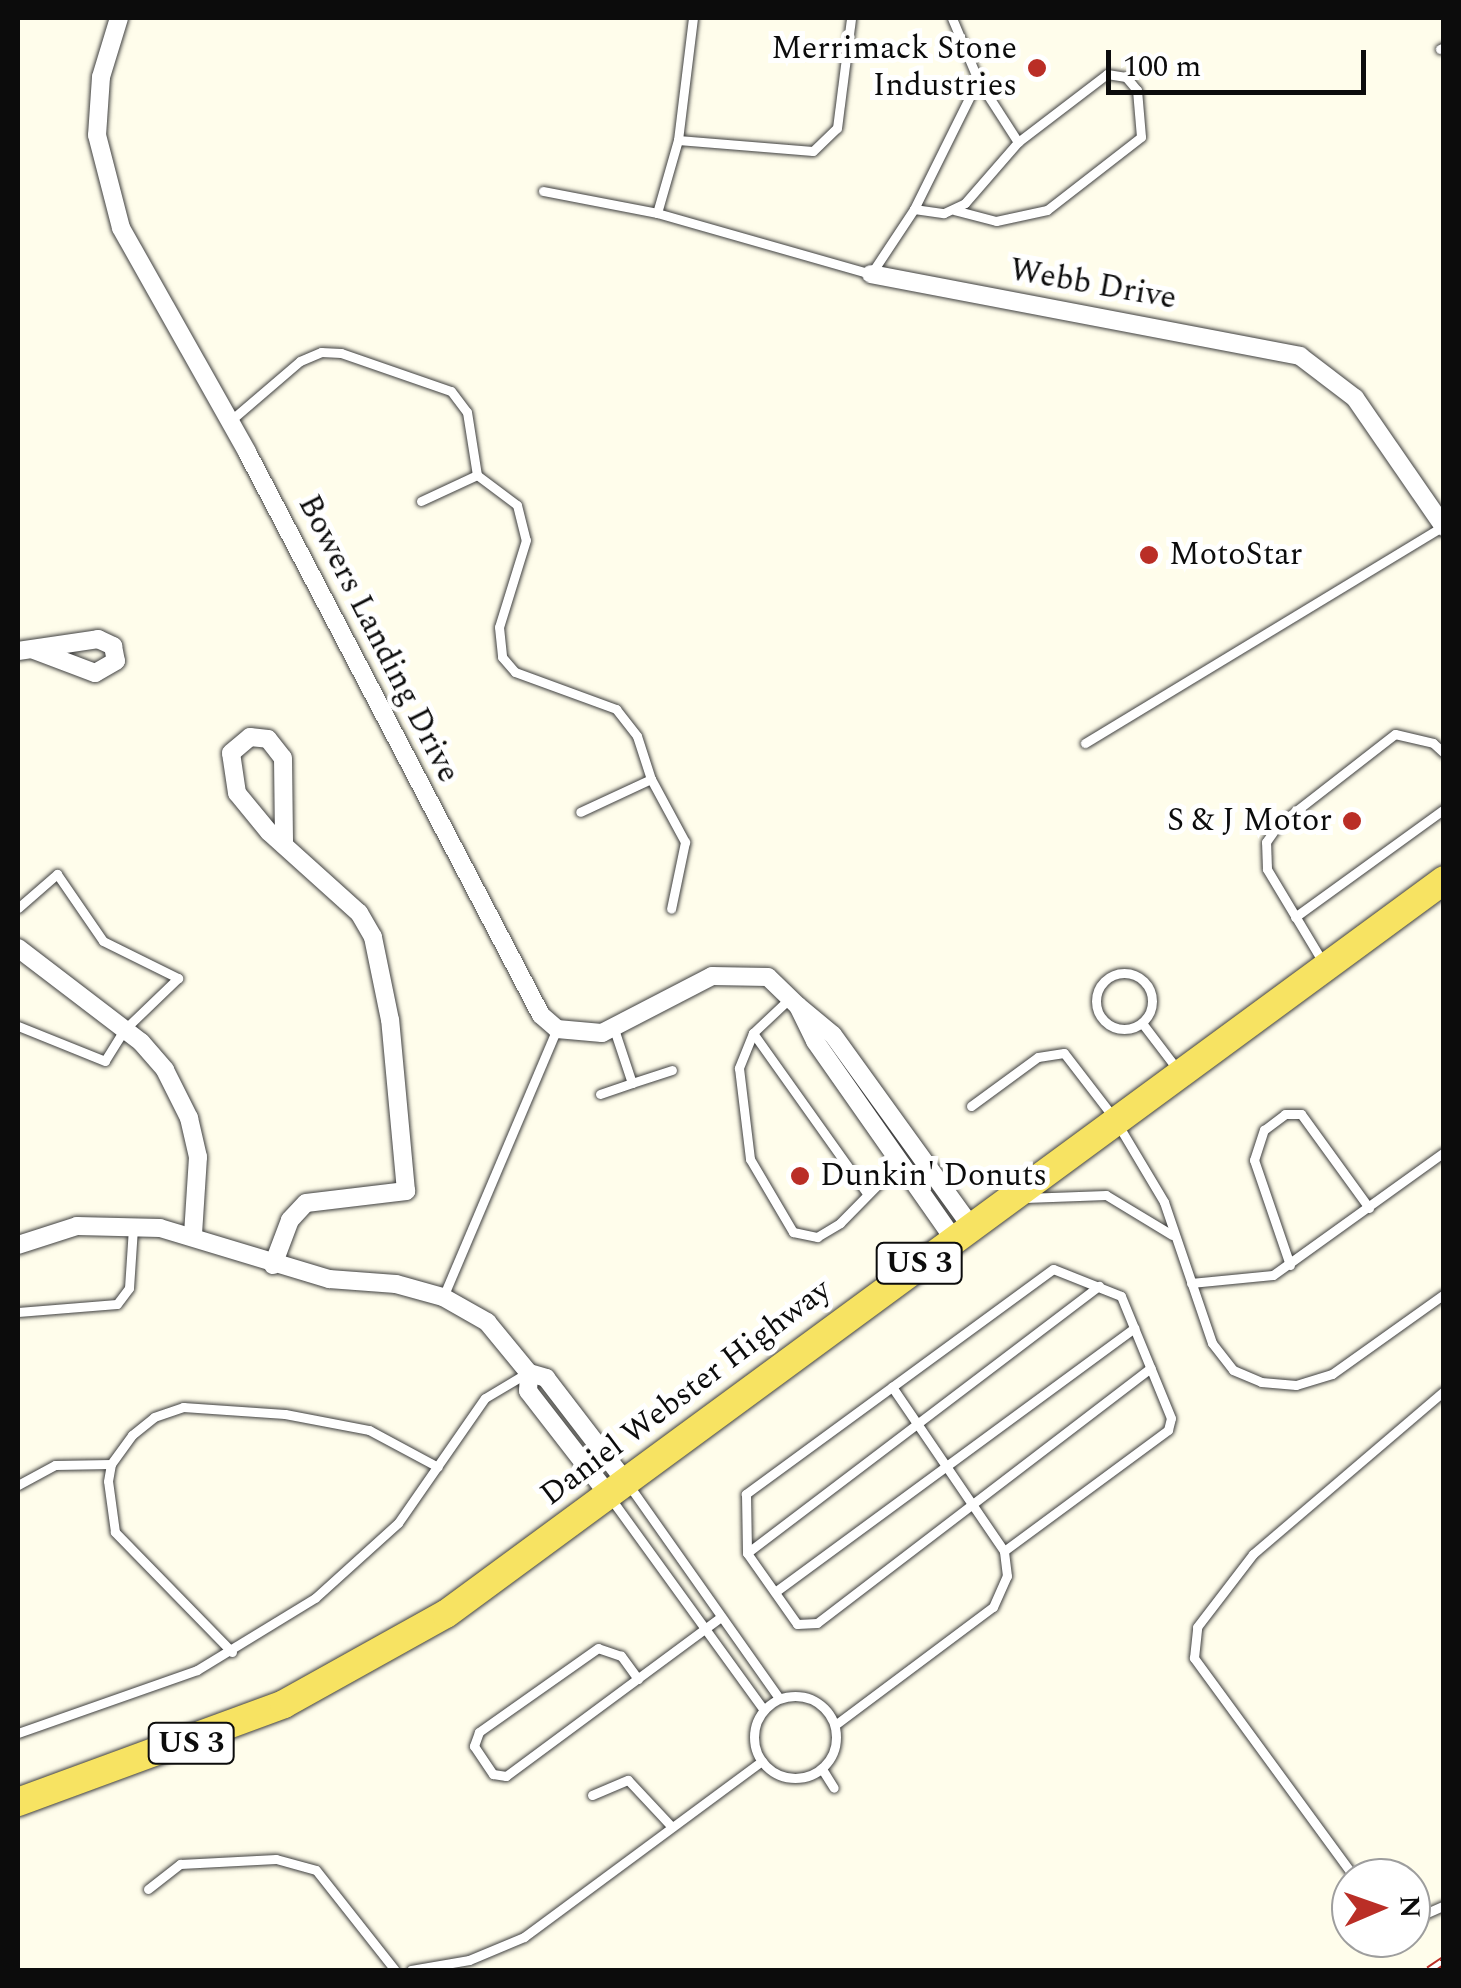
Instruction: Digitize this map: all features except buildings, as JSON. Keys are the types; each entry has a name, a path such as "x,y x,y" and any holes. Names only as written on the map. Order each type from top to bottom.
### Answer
{"main road":[{"name":"Daniel Webster Highway","path":"18,1802 208,1736 357,1667 480,1591 1114,1118 1444,880"}],"street":[{"name":"Bowers Landing Drive","path":"119,18 97,107 106,192 230,421 522,984 557,1030"},
{"name":"Webb Drive","path":"871,274 1300,356 1355,398 1443,527"},
{"path":"273,1264 290,1220 306,1203 406,1191 390,1020 373,937 359,913 284,845 232,784 231,753 250,737 268,739 284,758 284,845"},
{"path":"18,948 124,1030 166,1070 189,1118 198,1168 193,1235"},
{"path":"557,1030 578,1035 614,1029 695,984 729,972 768,977 832,1034 962,1231"},
{"path":"794,1001 815,1041 898,1163 962,1231"},
{"path":"18,1245 77,1226 134,1226 193,1235 273,1264 443,1297 488,1322 529,1372 528,1391 616,1487"}],"lane":[{"path":"657,213 678,140 693,18"},
{"path":"678,140 813,151 837,128 851,18"},
{"path":"952,18 978,80 1018,142"},
{"path":"914,209 954,210 996,221 1048,210 1141,136 1137,90 1126,78 1106,74 1018,142 954,210"},
{"path":"871,274 914,209 978,80"},
{"name":"Webb Drive","path":"543,191 657,213 871,274"},
{"path":"230,421 300,362 322,352 341,353 451,391 467,412 477,475 517,506 526,528 499,628 502,658 516,672 616,709 637,736 651,779 684,842 671,908"},
{"path":"421,501 477,475"},
{"path":"1085,742 1443,527"},
{"path":"1324,966 1262,853 1278,825 1396,734 1433,743 1444,753"},
{"path":"580,812 651,779"},
{"path":"1295,917 1444,808"},
{"path":"18,908 58,874 103,942 178,978 124,1030 105,1062 18,1026"},
{"path":"1136,976 1149,989 1151,1008 1142,1023 1125,1029 1102,1018 1098,992 1110,978 1136,976"},
{"path":"794,1001 753,1033 739,1068 750,1159 793,1232 817,1237 840,1223 898,1163"},
{"path":"1142,1023 1178,1071"},
{"path":"614,1029 632,1083"},
{"path":"443,1297 557,1030"},
{"path":"753,1033 866,1192"},
{"path":"972,1106 1052,1050 1064,1053 1114,1118 1164,1202 1212,1343 1233,1370 1296,1385 1332,1374 1444,1294"},
{"path":"600,1094 672,1070"},
{"path":"1290,1265 1254,1160 1264,1130 1285,1114 1301,1114 1369,1208"},
{"path":"1191,1282 1253,1280 1290,1265 1444,1152"},
{"path":"1004,1200 1106,1195 1174,1237"},
{"path":"18,1312 116,1304 129,1288 134,1226"},
{"path":"1004,1551 1168,1430 1171,1418 1122,1296 1054,1269 746,1494 747,1553 798,1624 817,1623 1150,1368"},
{"path":"747,1553 1099,1286"},
{"path":"775,1592 1134,1328"},
{"path":"18,1733 148,1690 232,1652 368,1553 438,1467 485,1398 529,1372"},
{"path":"836,1725 993,1607 1007,1576 1004,1551 892,1387"},
{"path":"1340,1858 1194,1658 1197,1627 1254,1554 1444,1392"},
{"path":"232,1652 123,1544 107,1501 111,1464 154,1417 183,1407 345,1424 391,1439 438,1467"},
{"path":"18,1485 55,1465 111,1464"},
{"path":"616,1487 722,1617 779,1698"},
{"path":"616,1487 705,1629 764,1710"},
{"path":"638,1678 621,1656 598,1648 478,1732 474,1746 493,1774 506,1776 722,1617"},
{"path":"779,1698 819,1702 836,1725 834,1753 822,1768 789,1778 762,1761 754,1729 764,1710 779,1698"},
{"path":"411,1970 469,1960 524,1936 762,1761"},
{"path":"822,1768 834,1788"},
{"path":"592,1795 628,1780 672,1827"},
{"path":"148,1888 180,1864 276,1859 316,1870 395,1970"}],"railway":[{"path":"1429,1970 1444,1960"}],"place":[{"name":"Merrimack Stone Industries","path":"1037,68"},
{"name":"MotoStar","path":"1149,555"},
{"name":"S & J Motor","path":"1352,821"},
{"name":"Dunkin' Donuts","path":"800,1176"}]}
